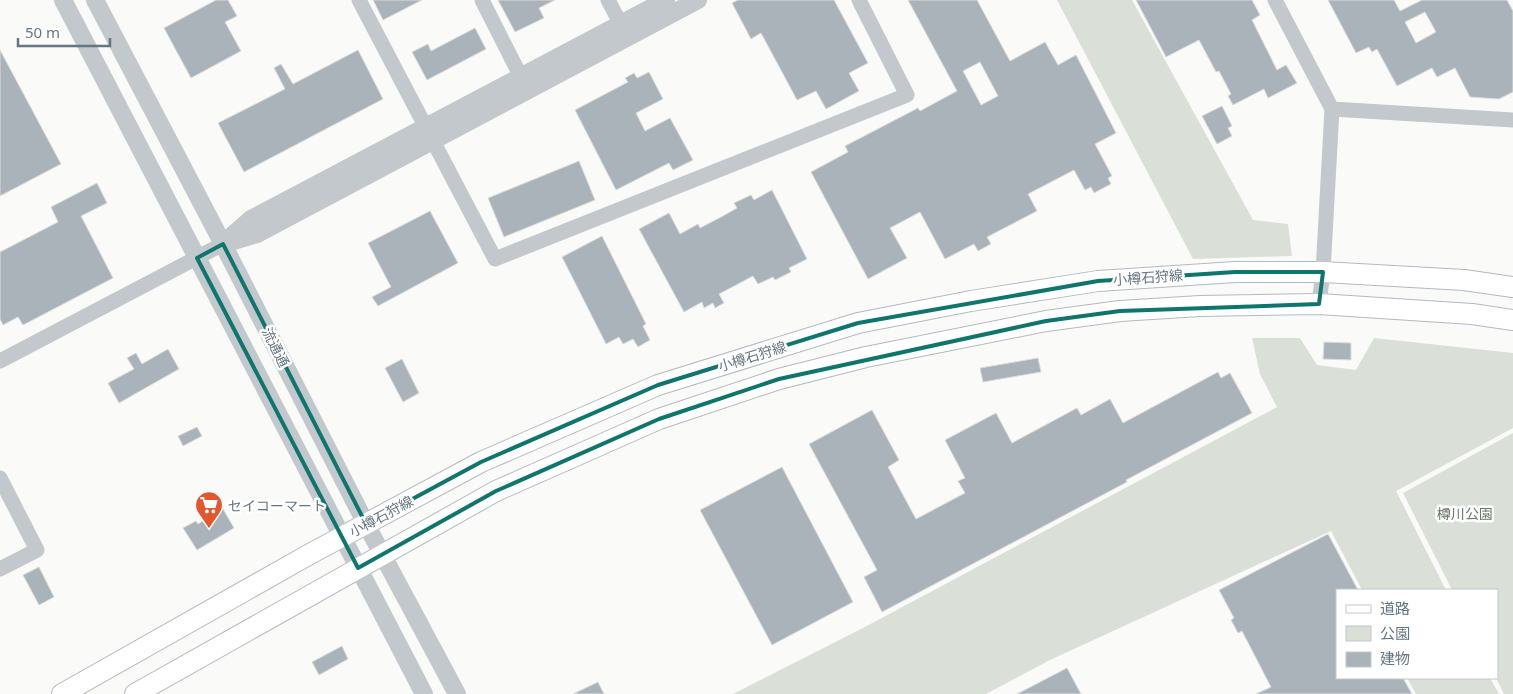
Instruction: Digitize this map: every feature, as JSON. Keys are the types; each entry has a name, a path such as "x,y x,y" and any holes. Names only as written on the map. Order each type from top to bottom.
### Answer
{"main road":[{"name":"小樽石狩線","path":"62,694 343,536 481,462 658,384 858,323 971,301 1098,280 1234,272 1323,272 1464,280 1513,287"},
{"path":"135,694 496,491 659,419 779,380 866,357 1046,320 1140,310 1200,306 1319,304 1472,314 1513,320"}],"street":[{"name":"流通通","path":"63,0 424,694"},
{"name":"流通通","path":"95,0 456,694"},
{"path":"360,0 495,259 907,95 859,0"},
{"path":"482,0 524,84"},
{"path":"608,0 624,31"},
{"path":"624,31 666,0"},
{"path":"0,361 223,244 256,234 429,134 624,31 698,0"},
{"path":"1275,0 1332,109 1323,272 1319,304"},
{"path":"1332,109 1513,120"},
{"path":"0,478 37,550 0,569"}],"highlighted area":[{"path":"223,244 366,524 481,462 658,385 858,323 1098,281 1235,272 1323,272 1319,304 1120,311 1046,321 779,379 659,419 496,491 358,568 197,258"}],"green space":[{"path":"1057,0 1132,0 1253,220 1288,224 1292,256 1193,259"},
{"path":"1252,338 1300,338 1317,365 1356,370 1374,338 1513,353 1513,428 1396,491 1445,589 1361,589 1331,531 1050,660 986,694 733,694 863,628 1277,407 1260,374"},
{"name":"樽川公園","path":"1513,433 1513,694 1504,694 1496,679 1498,589 1451,589 1403,493"},
{"path":"1408,679 1491,679 1499,694 1416,694"}],"building":[{"path":"216,0 228,0 237,16 225,22 241,51 191,78 164,28"},
{"path":"373,0 422,0 383,20"},
{"path":"498,0 555,0 539,8 544,18 515,32"},
{"path":"738,0 834,0 868,63 849,73 859,91 826,109 816,91 797,100 761,33 751,39 732,3"},
{"path":"908,0 977,0 1010,61 1045,42 1058,65 1076,55 1116,133 1095,144 1112,176 1108,178 1111,184 1094,193 1091,187 1085,190 1074,170 1028,194 1037,211 987,237 991,244 978,251 974,244 945,259 920,212 890,228 907,258 868,279 811,172 848,152 845,146 918,108 920,111 957,91","holes":["980,62 998,96 981,105 963,71"]},
{"path":"1136,0 1252,0 1260,15 1252,20 1277,70 1286,65 1297,83 1268,98 1264,89 1233,105 1228,96 1231,94 1219,71 1216,72 1199,40 1166,57"},
{"path":"1328,0 1394,0 1400,11 1422,0 1507,0 1513,11 1513,92 1499,99 1470,97 1455,68 1437,77 1432,68 1397,86 1377,49 1372,52 1369,47 1356,53","holes":["1425,12 1436,32 1416,43 1405,22"]},
{"path":"475,28 486,49 427,80 412,52 428,44 431,51"},
{"path":"0,50 61,164 0,196"},
{"path":"358,50 383,99 244,172 218,123 285,89 274,68 281,64 293,84"},
{"path":"649,72 663,99 636,113 645,131 670,118 693,160 673,170 669,163 616,190 575,110 628,82 625,78 634,73 637,78"},
{"path":"1222,106 1232,126 1228,128 1232,136 1217,144 1202,116"},
{"path":"579,161 595,200 504,237 488,198"},
{"path":"97,183 107,203 81,216 113,278 23,325 18,317 3,325 0,319 0,252 58,222 51,207"},
{"path":"772,190 807,259 789,268 791,272 775,280 773,277 758,284 753,276 719,294 724,303 715,308 713,303 704,308 702,302 684,312 639,229 669,213 680,234 698,224 700,228 737,208 734,203 751,195 754,200"},
{"path":"430,211 458,263 378,306 372,297 391,287 368,243"},
{"path":"602,236 646,324 643,326 650,340 638,347 633,339 623,344 619,337 606,344 562,257"},
{"path":"1324,342 1351,343 1351,360 1323,359"},
{"path":"168,349 179,369 119,403 108,383 134,369 127,358 136,353 142,364"},
{"path":"1038,358 1041,372 983,382 980,368"},
{"path":"402,359 419,393 403,402 385,368"},
{"path":"1218,372 1221,378 1230,373 1252,413 1126,480 1127,482 882,612 864,577 877,570 809,444 872,410 899,460 888,467 916,519 965,493 958,481 965,478 945,440 996,413 1012,443 1077,408 1081,415 1110,399 1123,423"},
{"path":"197,427 202,436 183,446 178,436"},
{"path":"782,467 853,602 772,645 700,510"},
{"path":"223,509 234,528 197,550 183,528 196,521 198,524"},
{"path":"1328,534 1357,589 1336,589 1336,679 1404,679 1412,694 1256,694 1271,687 1242,631 1238,633 1231,620 1234,618 1219,590"},
{"path":"39,567 54,597 39,605 23,575"},
{"path":"342,646 348,659 319,675 312,662"},
{"path":"1067,668 1081,694 1017,694"},
{"path":"598,682 604,694 573,694"}],"place":[{"name":"セイコーマート","path":"209,529"}]}
